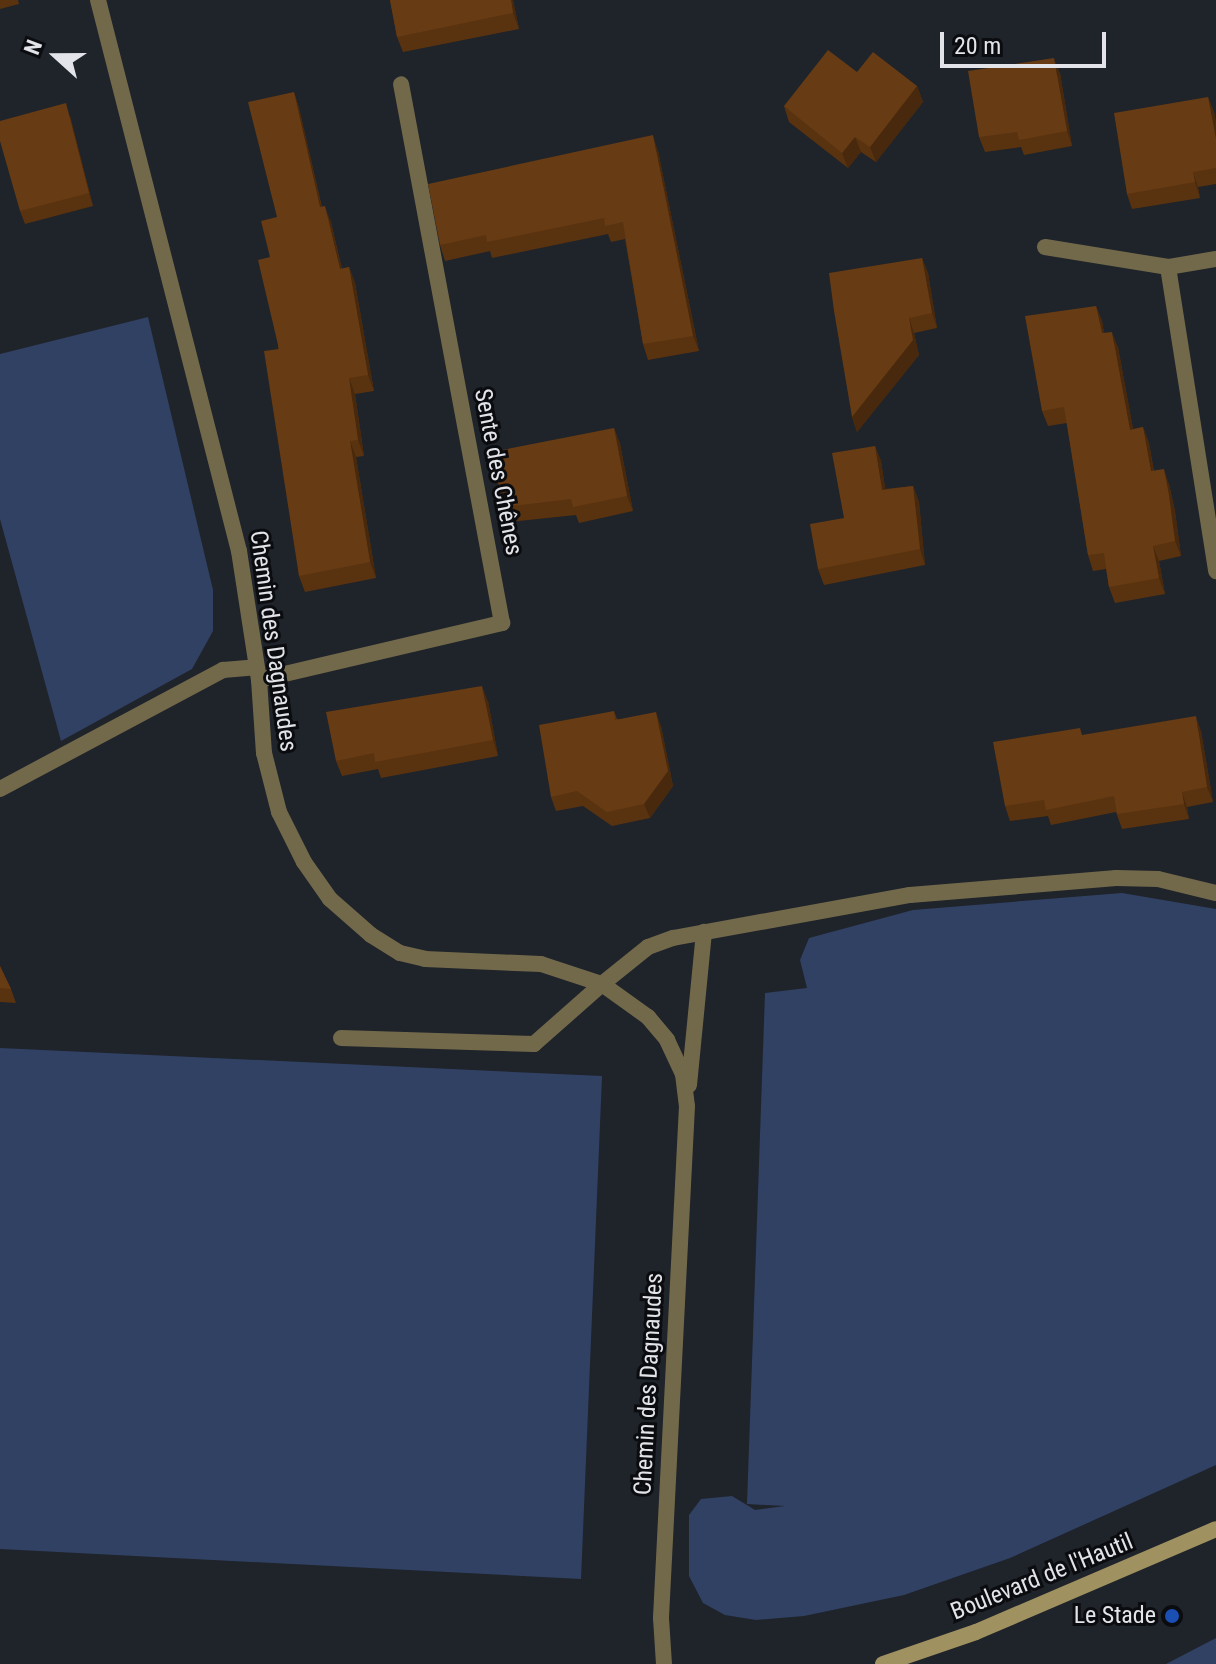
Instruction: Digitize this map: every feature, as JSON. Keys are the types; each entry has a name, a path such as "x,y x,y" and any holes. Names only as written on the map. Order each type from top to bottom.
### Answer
{"main road":[{"name":"Boulevard de l'Hautil","path":"883,1664 990,1627 1216,1529"}],"street":[{"name":"Chemin des Dagnaudes","path":"98,0 239,551 258,674 264,753 279,812 313,874 352,920 400,953 541,964 602,984 648,1017 667,1040 683,1074 687,1106"},
{"name":"Sente des Chênes","path":"258,674 502,623 401,84"},
{"path":"1045,247 1168,267 1216,259"},
{"path":"1168,267 1216,571"},
{"path":"0,789 223,670 258,674"},
{"path":"341,1038 534,1044 648,947 704,932 910,895 1066,881 1158,879 1216,893"},
{"name":"Chemin des Dagnaudes","path":"664,1664 661,1618 687,1106 704,932"}],"shaded area":[{"path":"148,317 213,590 213,631 192,669 61,741 0,519 0,354"},
{"path":"1122,893 1216,909 1216,1465 1010,1558 904,1595 804,1616 756,1620 725,1615 703,1603 689,1576 689,1515 701,1499 732,1496 755,1510 785,1506 747,1504 765,993 807,988 800,960 809,938 913,910"},
{"path":"0,1048 602,1076 581,1579 0,1549"},
{"path":"1216,1638 1216,1664 1166,1664"}],"building":[{"path":"390,0 511,0 513,13 397,37"},
{"path":"828,50 857,72 873,52 917,86 870,147 855,137 842,153 784,106"},
{"path":"1054,58 1067,131 1019,140 1017,132 979,137 968,71"},
{"path":"294,92 320,207 325,206 340,269 349,267 368,375 349,378 358,440 350,441 370,562 299,576 264,351 279,349 258,260 270,257 261,221 277,217 248,102"},
{"path":"1208,97 1216,139 1216,168 1193,172 1195,182 1127,194 1114,113"},
{"path":"66,103 89,193 20,211 0,141 0,121"},
{"path":"653,135 693,336 643,344 623,222 605,226 604,218 487,242 486,235 440,245 428,184"},
{"path":"922,258 932,313 909,318 913,340 852,417 829,273"},
{"path":"1096,306 1102,333 1112,332 1130,430 1143,427 1151,471 1164,469 1175,541 1153,546 1159,578 1109,587 1104,553 1088,555 1064,407 1042,411 1025,316"},
{"path":"614,428 627,496 573,507 571,499 503,507 492,452"},
{"path":"875,446 882,490 913,486 920,549 818,569 810,524 844,518 832,453"},
{"path":"482,686 493,740 375,762 374,753 336,761 326,712"},
{"path":"614,711 615,720 656,712 668,771 644,804 607,812 577,791 551,797 539,725"},
{"path":"1196,716 1207,787 1182,792 1184,804 1117,814 1114,796 1046,810 1044,800 1005,806 993,742 1080,728 1082,735"},
{"path":"0,966 11,989 0,988"}],"place":[{"name":"Le Stade","path":"1172,1616"}]}
